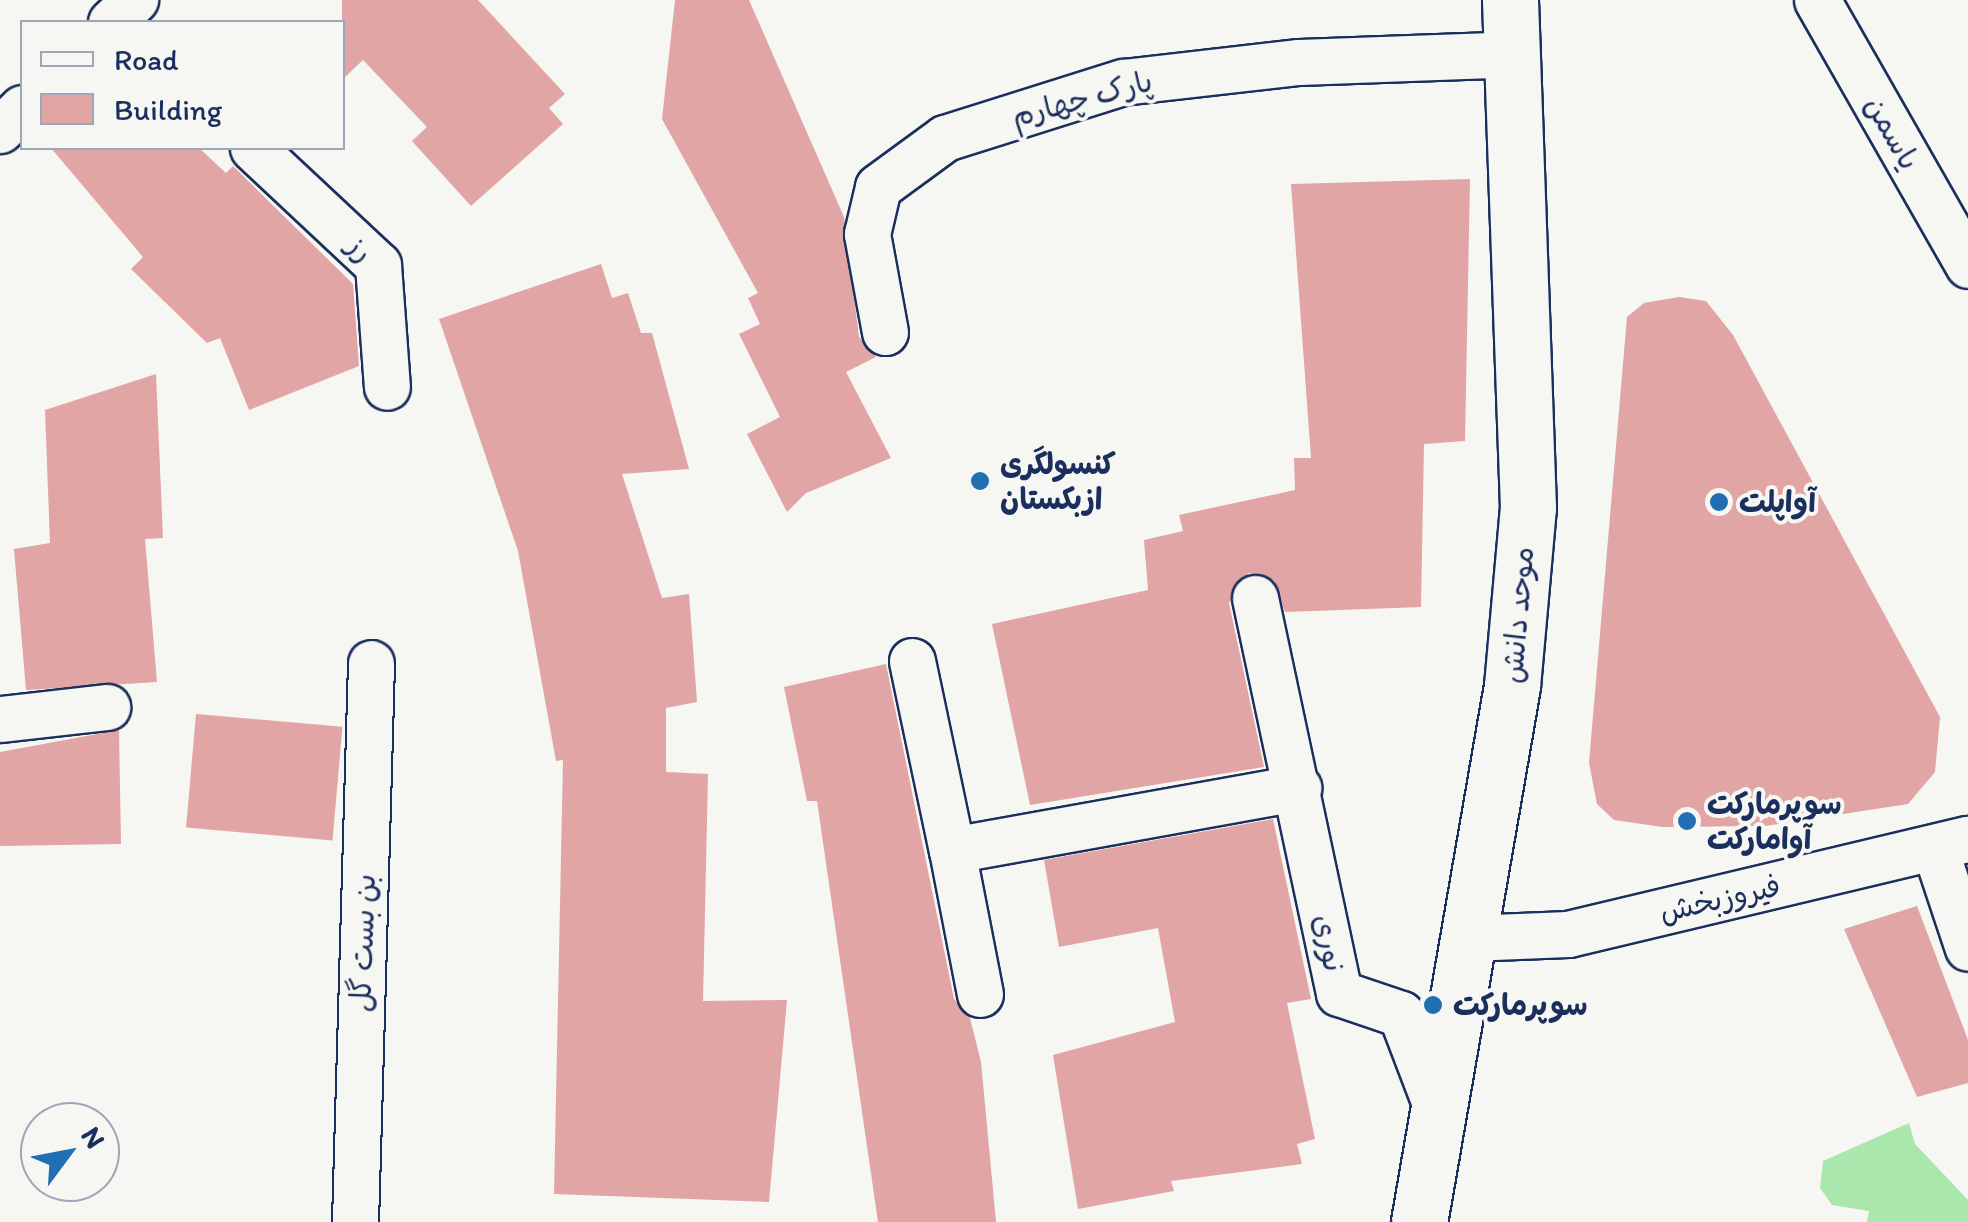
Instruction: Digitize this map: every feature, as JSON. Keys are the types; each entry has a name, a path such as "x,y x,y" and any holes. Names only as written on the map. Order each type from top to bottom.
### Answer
{"main road":[{"name":"موحد دانش","path":"1418,1222 1512,686 1528,508 1510,0"}],"street":[{"name":"یاسمن","path":"1817,0 1968,266"},
{"name":"پارک چهارم","path":"885,332 867,234 878,187 945,138 1123,82 1299,62 1514,54"},
{"path":"0,130 20,110"},
{"name":"رز","path":"256,150 378,265 387,387"},
{"name":"نوری","path":"1254,598 1298,788 1339,993 1401,1014 1438,1109"},
{"path":"912,660 980,994"},
{"name":"بن بست گل","path":"354,1222 371,663"},
{"path":"0,719 107,707"},
{"path":"952,850 1298,788"},
{"name":"فیروزبخش","path":"1469,938 1568,934 1952,844"},
{"path":"1952,844 1968,948"}],"green space":[{"path":"1909,1123 1915,1144 1968,1200 1968,1222 1867,1222 1869,1211 1832,1205 1820,1188 1823,1161"}],"building":[{"path":"342,0 478,0 565,94 549,108 563,124 471,206 412,141 427,127 363,60 345,77"},
{"path":"675,0 749,0 844,217 859,337 876,357 846,372 891,458 806,493 787,512 747,434 780,417 739,334 760,324 748,298 758,293 662,119"},
{"path":"53,150 201,150 226,173 233,166 353,284 359,366 249,410 220,338 207,343 131,269 143,257"},
{"path":"1470,179 1465,441 1424,444 1421,607 1285,612 1274,580 1249,573 1229,603 1264,767 1030,805 992,624 1148,590 1144,540 1183,531 1179,515 1295,490 1294,458 1311,458 1291,184"},
{"path":"601,264 612,298 628,293 641,333 652,333 689,469 622,474 662,598 689,594 697,702 666,708 666,772 708,774 703,1001 787,1000 769,1202 554,1194 563,760 556,761 518,551 439,319"},
{"name":"آواپلت","path":"1679,297 1706,301 1733,335 1940,717 1935,772 1908,804 1765,826 1663,827 1614,820 1597,804 1589,763 1627,317 1644,303"},
{"path":"156,374 163,538 145,539 157,682 26,690 14,549 50,543 45,410"},
{"path":"886,664 954,999 970,1018 981,1062 996,1222 878,1222 817,801 807,801 784,687"},
{"path":"196,714 342,727 333,840 186,828"},
{"path":"119,730 121,844 0,846 0,752"},
{"path":"1273,819 1311,999 1287,1003 1315,1139 1297,1144 1302,1164 1171,1181 1174,1191 1078,1209 1053,1055 1175,1022 1158,928 1059,947 1044,860"},
{"path":"1917,906 1968,1040 1968,1083 1917,1097 1844,929"}],"place":[{"name":"کنسولگری ازبکستان","path":"980,481"},
{"name":"آواپلت","path":"1719,502"},
{"name":"سوپرمارکت آوامارکت","path":"1687,821"},
{"name":"سوپرمارکت","path":"1433,1005"}]}
